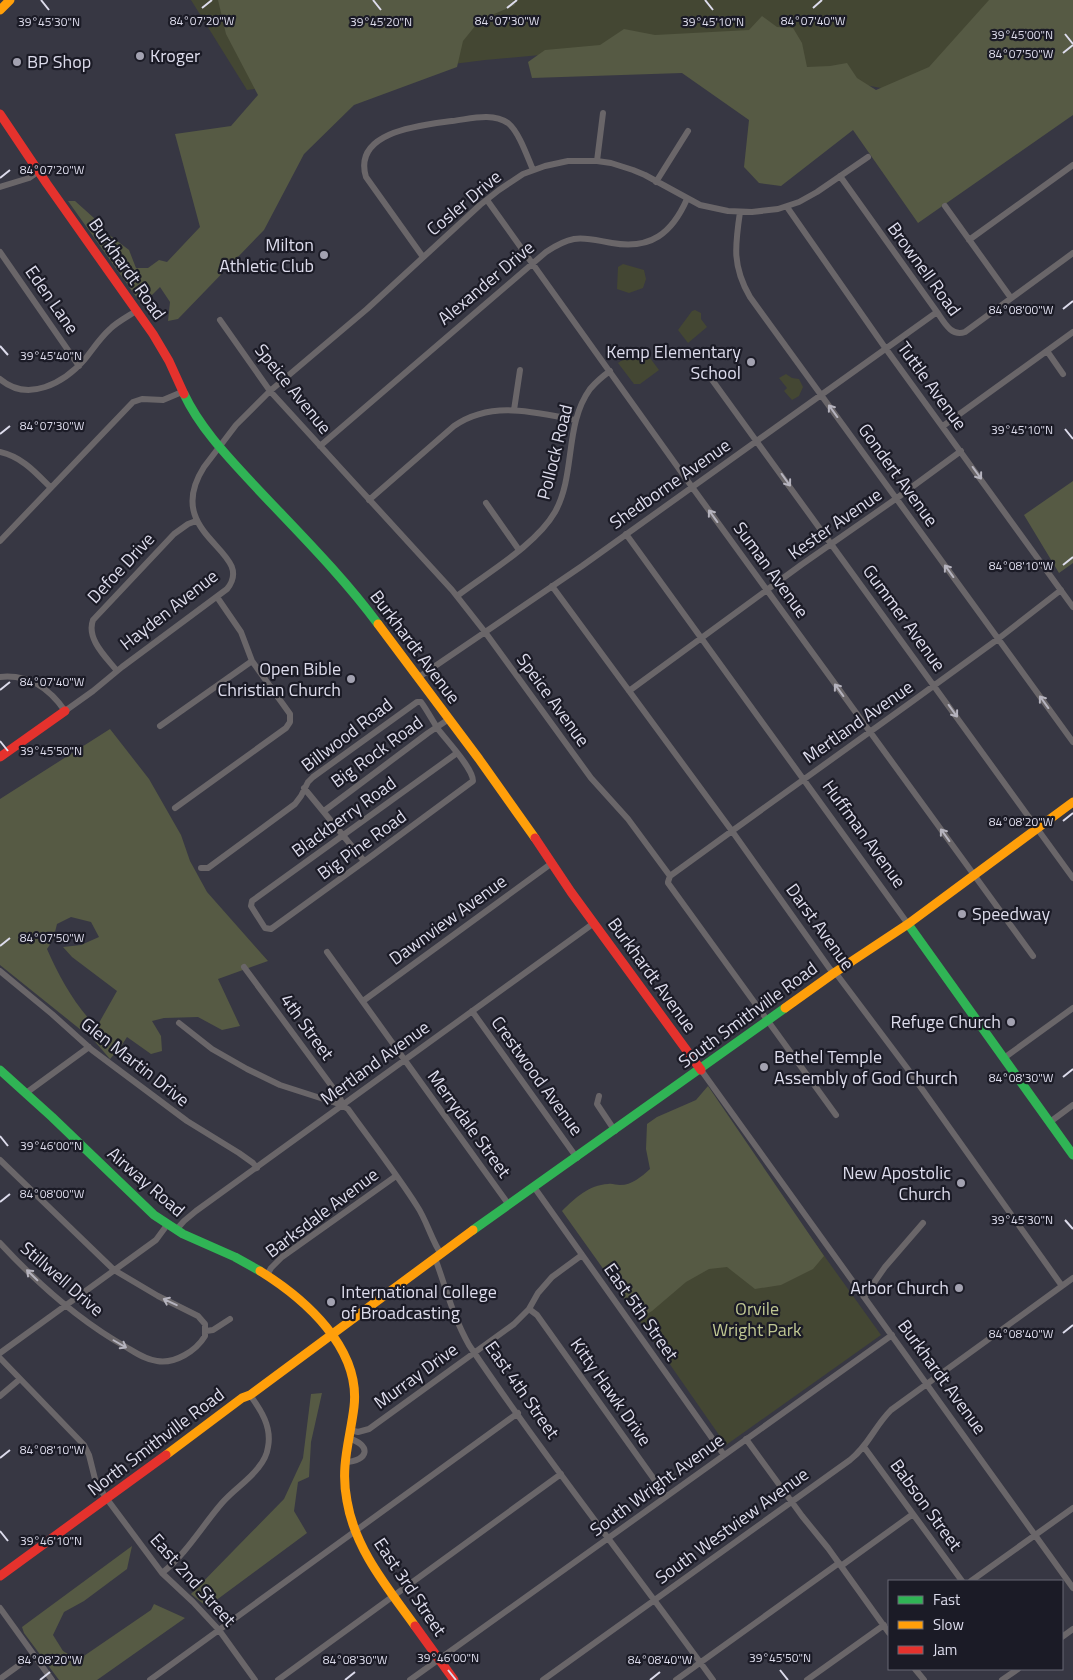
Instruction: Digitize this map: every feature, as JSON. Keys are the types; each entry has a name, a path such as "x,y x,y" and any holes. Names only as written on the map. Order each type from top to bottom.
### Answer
{"main road":[{"path":"0,10 10,0"},
{"name":"Burkhardt Road","path":"0,114 161,348 182,392 220,448"},
{"name":"Burkhardt Avenue","path":"220,448 352,591 419,677 701,1070"},
{"name":"Hayden Avenue","path":"0,758 65,711"},
{"name":"South Smithville Road","path":"332,1336 438,1256 701,1070 834,973 908,924 1073,802"},
{"name":"Huffman Avenue","path":"908,924 1073,1155"},
{"name":"Airway Road","path":"0,1070 142,1205 167,1225 198,1242 236,1257 267,1275 290,1292"},
{"name":"East 3rd Street","path":"290,1292 332,1336 345,1355 353,1377 356,1397 345,1462 345,1488 347,1504 355,1532 367,1557 454,1680"},
{"name":"North Smithville Road","path":"0,1576 242,1398 250,1395 332,1336"}],"street":[{"path":"598,161 603,112"},
{"path":"423,257 366,177 364,165 367,155 384,138 399,130 412,127 480,118 500,119 512,127 516,133 533,170"},
{"path":"656,182 688,131"},
{"name":"Cosler Drive","path":"220,448 236,425 270,391 367,309 486,200 514,180 533,170 568,161 598,161 617,164 633,170 687,199 712,208 740,212 768,211 787,207 809,197 868,157"},
{"path":"969,240 1073,164"},
{"path":"0,187 29,178 39,171"},
{"name":"Brownell Road","path":"840,176 950,330 956,333 961,333 1073,253"},
{"name":"Alexander Drive","path":"320,446 532,262 558,244 574,239 590,238 626,245 636,245 651,241 671,227 681,213 687,199"},
{"name":"Suman Avenue","path":"486,200 1033,956"},
{"path":"945,206 1011,298"},
{"name":"Tuttle Avenue","path":"787,207 886,349 1073,606"},
{"name":"Gondert Avenue","path":"740,212 735,252 736,262 740,278 750,297 1073,742"},
{"name":"Eden Lane","path":"0,252 79,366"},
{"path":"0,379 16,389 24,390 38,389 63,379 79,366 109,330 136,311"},
{"name":"Shedborne Avenue","path":"419,677 626,534 937,312"},
{"name":"Speice Avenue","path":"220,320 270,391 457,596 485,632 591,778 628,819 670,876 668,883 836,1115"},
{"path":"942,426 1073,332"},
{"path":"1047,351 1064,374"},
{"path":"514,410 520,370"},
{"name":"Pollock Road","path":"457,596 519,550 539,533 554,514 566,482 580,406 596,382 610,371"},
{"name":"Gummer Avenue","path":"710,377 1073,878"},
{"path":"0,541 133,402 142,399 163,400 182,392"},
{"path":"369,500 461,420 481,412 514,410 576,420"},
{"name":"Hayden Avenue","path":"65,711 217,598 230,586 234,571 229,561 207,537 196,521 192,500 195,482 204,467 220,448"},
{"name":"Kester Avenue","path":"629,691 961,451"},
{"path":"0,452 16,457 25,463 50,487"},
{"path":"486,503 519,550"},
{"name":"Defoe Drive","path":"117,671 92,636 93,620 174,534 196,521"},
{"name":"Huffman Avenue","path":"626,534 908,924"},
{"name":"Darst Avenue","path":"552,586 834,973 907,1068 1062,1286"},
{"name":"Mertland Avenue","path":"670,876 934,686 1061,590"},
{"path":"175,808 286,728 290,722 289,712 252,661 241,632 217,598"},
{"path":"160,726 252,661"},
{"path":"0,677 22,678 40,685 57,700 65,711"},
{"name":"Billwood Road","path":"201,868 208,868 295,804 313,777 417,702 421,702 436,727"},
{"name":"Big Rock Road","path":"324,811 449,719"},
{"path":"436,727 457,753"},
{"name":"Big Pine Road","path":"267,929 271,929 473,781 457,753"},
{"name":"Blackberry Road","path":"267,929 251,906 252,901 457,753"},
{"path":"304,788 364,861"},
{"name":"Dawnview Avenue","path":"363,1001 552,863"},
{"name":"Mertland Avenue","path":"176,1230 196,1211 594,923"},
{"name":"Merrydale Street","path":"327,952 509,1205"},
{"name":"4th Street","path":"244,967 339,1096 343,1106"},
{"name":"Glen Martin Drive","path":"0,971 88,1047 187,1122 239,1153 257,1168"},
{"path":"1004,1058 1073,1008"},
{"name":"Crestwood Avenue","path":"472,1011 577,1158"},
{"path":"179,1023 212,1049 247,1069 280,1085 343,1106"},
{"path":"26,1093 88,1047"},
{"name":"Burkhardt Avenue","path":"701,1070 1073,1588"},
{"path":"598,1096 596,1104 615,1131"},
{"path":"1050,1122 1073,1105"},
{"name":"East 4th Street","path":"343,1106 348,1109 424,1217 435,1245 457,1322 474,1352 607,1539 655,1600 713,1680"},
{"path":"0,1160 114,1270 158,1296 194,1313 202,1320 206,1331 213,1330 230,1319"},
{"name":"Barksdale Avenue","path":"267,1275 270,1268 282,1257 396,1176"},
{"name":"East 5th Street","path":"534,1187 724,1455"},
{"path":"864,1296 885,1267 923,1223"},
{"path":"0,1353 156,1240 167,1225"},
{"name":"Stillwell Drive","path":"0,1243 65,1306 116,1342 142,1356 155,1361 170,1361 182,1357 202,1340 206,1331"},
{"name":"Murray Drive","path":"349,1434 369,1429 514,1324 529,1309 538,1293 552,1277 582,1255"},
{"path":"927,1385 1073,1278"},
{"name":"Kitty Hawk Drive","path":"529,1309 537,1315 666,1496"},
{"name":"South Wright Avenue","path":"410,1680 892,1335"},
{"path":"0,1358 20,1380 0,1396"},
{"name":"East 2nd Street","path":"20,1380 84,1445 95,1479 107,1499 162,1573 219,1630 255,1680"},
{"name":"South Westview Avenue","path":"543,1680 850,1460 864,1447 883,1418 891,1410 927,1385"},
{"path":"162,1573 185,1552 223,1502 256,1471 264,1460 269,1445 269,1431 264,1415 250,1395"},
{"path":"150,1680 518,1413"},
{"path":"345,1462 358,1460 365,1451 363,1444 349,1434"},
{"path":"746,1439 888,1632"},
{"name":"Babson Street","path":"864,1447 961,1580"},
{"path":"278,1680 561,1474"},
{"path":"972,1580 1073,1508"},
{"path":"676,1680 913,1514"},
{"path":"0,1608 52,1680"},
{"path":"807,1680 884,1626"},
{"path":"0,1679 33,1655"},
{"path":"916,1670 924,1680"},
{"path":"1002,1680 1017,1670"}],"green space":[{"path":"191,0 994,0 932,74 892,90 649,45 485,60 247,90"},
{"path":"218,0 513,0 515,5 480,20 463,41 457,67 354,105 304,154 264,230 178,319 168,321 170,302 160,287 142,305 68,201 75,201 108,234 129,250 136,268 148,268 159,260 167,262 200,227 175,134 231,126 258,95 226,34"},
{"path":"989,0 1073,0 1073,115 918,223 853,130 781,186 759,183 744,167 749,120 682,73 532,78 528,62 545,50 600,45 624,29 655,35 749,30 762,16 777,27 793,28 802,43 807,67 847,63 857,78 876,90 929,67"},
{"path":"623,264 644,270 646,279 643,288 629,293 617,289 618,267"},
{"path":"695,310 701,313 701,319 707,327 688,343 678,330 692,311"},
{"path":"640,352 650,358 659,370 640,384 634,384 618,363 631,354"},
{"path":"786,374 792,378 799,379 803,387 799,396 792,400 784,391 787,388 779,378"},
{"path":"1073,481 1073,563 1059,573 1024,515"},
{"path":"110,729 149,779 181,835 190,861 207,892 268,961 218,979 240,1026 222,1030 198,1017 164,1018 152,1021 161,1036 162,1051 151,1054 127,1037 110,1059 91,1037 117,991 72,957 63,947 81,945 99,937 91,922 71,917 57,924 53,940 47,949 65,986 89,1019 81,1030 0,965 0,799"},
{"path":"708,1086 824,1256 813,1269 781,1285 755,1289 727,1267 709,1269 686,1282 652,1311 639,1319 562,1211 577,1197 595,1187 611,1184 628,1184 647,1172 650,1169 646,1149 647,1124 657,1117 696,1100"},
{"name":"Orvile Wright Park","path":"782,1197 881,1335 726,1445 630,1307"},
{"path":"322,1393 311,1442 309,1477 298,1482 294,1511 307,1533 207,1607 191,1594 284,1499 303,1458 311,1394"},
{"path":"132,1546 127,1569 84,1601 64,1612 53,1635 63,1651 78,1660 151,1610 154,1604 185,1618 97,1680 59,1680 24,1633 22,1627"}],"traffic: fast":[{"path":"184,394 198,419 224,453 334,570 378,624"},
{"path":"908,924 1073,1155"},
{"path":"473,1230 785,1008"},
{"path":"0,1070 154,1215 183,1234 235,1257 260,1271"}],"traffic: slow":[{"path":"0,10 10,0"},
{"path":"378,624 479,759 535,838"},
{"path":"785,1008 908,924 1073,802"},
{"path":"166,1455 473,1230"},
{"path":"260,1271 295,1296 311,1311 339,1345 349,1365 354,1385 354,1407 346,1453 345,1488 351,1519 357,1535 374,1567 415,1626"}],"traffic: jam":[{"path":"0,114 153,334 169,361 184,394"},
{"path":"0,757 65,711"},
{"path":"535,838 571,892 701,1070"},
{"path":"0,1576 166,1455"},
{"path":"415,1626 454,1680"}],"place":[{"name":"Kroger","path":"140,56"},
{"name":"BP Shop","path":"17,62"},
{"name":"Milton Athletic Club","path":"324,255"},
{"name":"Kemp Elementary School","path":"751,362"},
{"name":"Open Bible Christian Church","path":"351,679"},
{"name":"Speedway","path":"962,914"},
{"name":"Refuge Church","path":"1011,1022"},
{"name":"Bethel Temple Assembly of God Church","path":"764,1067"},
{"name":"New Apostolic Church","path":"961,1183"},
{"name":"Arbor Church","path":"959,1288"},
{"name":"International College of Broadcasting","path":"331,1302"}]}
